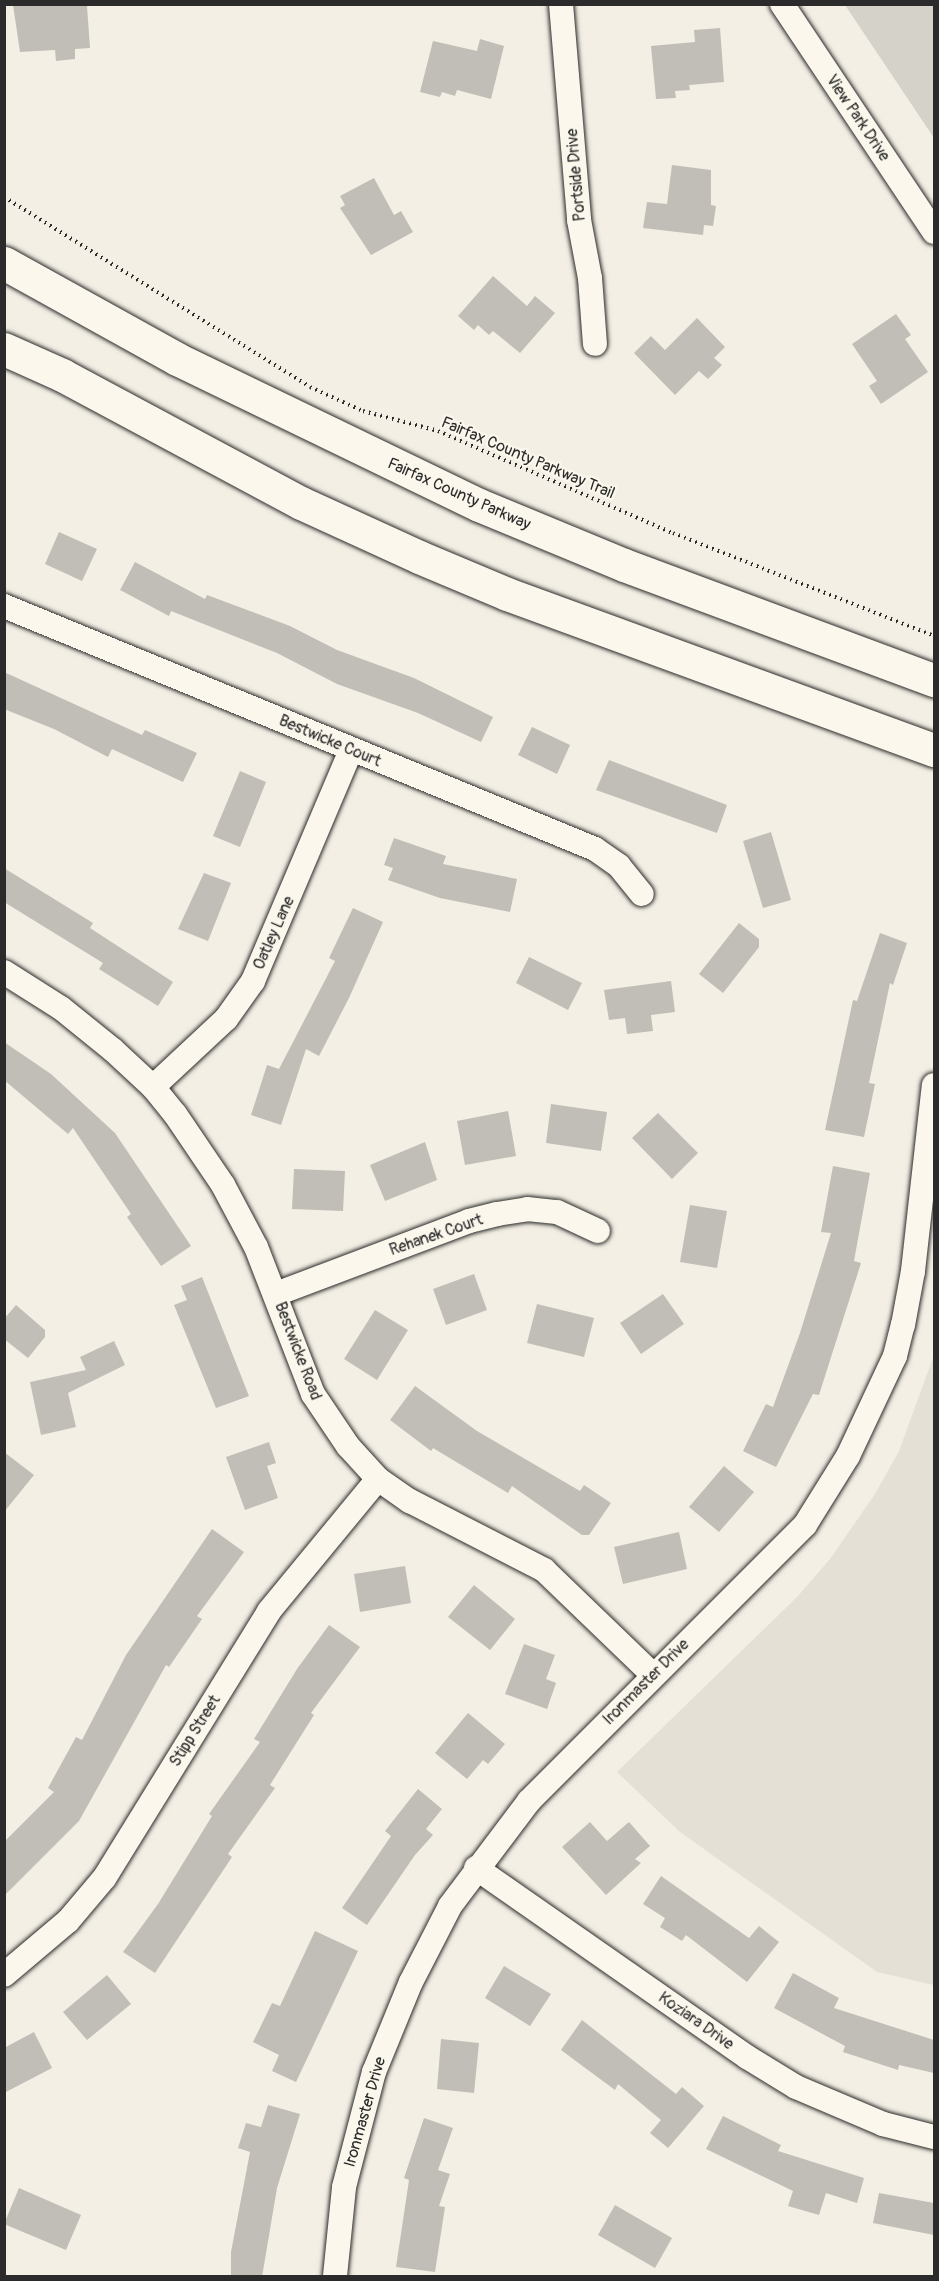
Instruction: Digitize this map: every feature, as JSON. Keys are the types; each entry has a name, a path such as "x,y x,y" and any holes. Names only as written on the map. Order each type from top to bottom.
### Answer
{"highway":[{"name":"Fairfax County Parkway","path":"4,263 187,364 478,505 624,566 934,680"},
{"path":"4,349 62,375 302,503 419,557 507,594 934,750"}],"street":[{"name":"Portside Drive","path":"561,4 579,220 590,278 595,344"},
{"name":"View Park Drive","path":"782,4 934,232"},
{"name":"Bestwicke Court","path":"4,606 595,849 619,866 642,894"},
{"name":"Oatley Lane","path":"153,1087 226,1019 253,981 351,750"},
{"name":"Bestwicke Road","path":"4,972 61,1008 153,1087 223,1185 276,1294 313,1394 348,1446 378,1479 410,1501 544,1570 652,1674"},
{"name":"Ironmaster Drive","path":"335,2277 344,2187 374,2072 411,1982 450,1906 476,1868 529,1802 652,1674 805,1525 848,1456 895,1356 914,1271 930,1151 934,1085"},
{"name":"Rehanek Court","path":"276,1294 469,1221 497,1214 527,1209 556,1212 598,1231"},
{"name":"Stipp Street","path":"4,1975 68,1921 105,1876 269,1611 378,1479"},
{"name":"Koziara Drive","path":"476,1868 747,2057 796,2087 873,2120 934,2137"}],"path":[{"name":"Fairfax County Parkway Trail","path":"4,197 310,387 363,411 438,431 673,533 934,636"}],"shaded area":[{"path":"845,5 934,5 934,138"},
{"path":"934,1355 934,1985 877,1972 680,1832 617,1772 797,1597 830,1559 875,1494 899,1451"}],"building":[{"path":"13,5 87,6 90,48 75,49 75,59 56,61 55,50 20,52"},
{"path":"720,28 724,82 689,85 690,90 675,91 676,98 656,99 651,46 695,42 694,30"},
{"path":"480,39 504,46 491,99 457,90 455,96 442,92 440,97 420,92 433,41 477,51"},
{"path":"672,165 711,170 711,205 716,206 713,226 704,225 703,235 643,228 647,202 667,204"},
{"path":"374,178 394,215 401,211 413,232 371,255 340,208 345,205 340,196"},
{"path":"493,276 527,306 535,296 555,313 520,353 493,331 489,335 478,325 474,330 458,316"},
{"path":"896,314 911,335 905,339 928,372 881,404 869,386 877,381 852,344"},
{"path":"697,318 725,347 714,358 722,365 708,379 699,371 675,395 634,353 651,336 665,350"},
{"path":"59,532 97,549 82,581 45,564"},
{"path":"135,562 205,599 207,595 290,626 337,650 414,678 493,717 481,742 418,713 337,684 277,653 171,611 169,616 120,590"},
{"path":"4,672 142,735 145,730 197,753 183,782 112,749 108,757 54,729 4,709"},
{"path":"532,727 570,745 557,774 518,755"},
{"path":"609,760 727,805 717,833 596,790"},
{"path":"240,771 266,782 240,847 213,836"},
{"path":"771,832 791,900 763,908 743,841"},
{"path":"394,838 446,856 443,864 517,879 510,912 440,898 388,880 393,868 384,865"},
{"path":"4,868 93,923 90,928 173,982 158,1006 99,969 103,963 4,902"},
{"path":"204,873 231,883 208,941 178,929"},
{"path":"353,908 383,922 349,998 319,1056 306,1049 281,1125 251,1115 267,1065 279,1069 335,961 329,958"},
{"path":"739,923 759,939 759,947 723,993 699,974"},
{"path":"880,933 907,943 893,985 890,983 869,1083 875,1084 864,1137 825,1130 853,1000 857,1001"},
{"path":"529,957 582,983 568,1010 516,983"},
{"path":"671,981 675,1012 651,1015 653,1031 627,1034 625,1018 609,1020 604,990"},
{"path":"4,1042 51,1074 115,1133 191,1246 161,1266 127,1217 131,1214 73,1128 68,1134 4,1080"},
{"path":"551,1104 607,1112 601,1151 546,1143"},
{"path":"508,1111 516,1156 465,1165 457,1121"},
{"path":"658,1113 698,1153 672,1179 632,1138"},
{"path":"425,1142 437,1180 385,1201 370,1165"},
{"path":"833,1166 870,1173 854,1261 861,1263 819,1395 813,1394 776,1467 743,1451 766,1404 773,1407 800,1333 831,1233 821,1232"},
{"path":"294,1169 345,1171 343,1211 292,1209"},
{"path":"690,1205 727,1211 717,1268 680,1262"},
{"path":"474,1274 487,1310 446,1325 433,1289"},
{"path":"202,1277 249,1396 216,1408 174,1305 187,1300 181,1286"},
{"path":"663,1294 684,1324 641,1354 620,1323"},
{"path":"537,1304 594,1318 584,1357 527,1343"},
{"path":"16,1305 45,1330 45,1337 28,1358 4,1339 4,1319"},
{"path":"375,1310 408,1330 377,1380 344,1359"},
{"path":"114,1341 125,1365 68,1393 76,1427 41,1435 30,1382 86,1370 80,1357"},
{"path":"415,1386 477,1431 580,1491 584,1485 611,1503 589,1535 582,1535 512,1486 508,1493 433,1448 431,1451 390,1420"},
{"path":"269,1442 276,1463 267,1466 278,1498 245,1510 226,1457"},
{"path":"4,1452 34,1475 4,1512"},
{"path":"724,1466 754,1492 719,1532 689,1507"},
{"path":"212,1529 244,1552 197,1616 202,1619 169,1667 166,1665 79,1821 4,1896 4,1842 54,1792 48,1788 76,1737 82,1740 126,1655"},
{"path":"679,1532 687,1569 623,1584 614,1547"},
{"path":"405,1566 411,1603 360,1612 354,1574"},
{"path":"474,1585 515,1619 490,1650 448,1617"},
{"path":"329,1625 360,1647 311,1713 314,1715 270,1785 275,1788 228,1854 232,1857 155,1973 123,1952 158,1904 212,1816 209,1814 260,1742 254,1739 297,1669"},
{"path":"524,1644 555,1655 546,1679 556,1683 547,1709 505,1694"},
{"path":"468,1713 505,1744 488,1764 483,1760 467,1779 435,1753"},
{"path":"418,1789 442,1809 426,1829 433,1835 415,1855 367,1925 342,1908 391,1836 385,1831"},
{"path":"590,1822 607,1841 629,1822 650,1846 635,1859 641,1863 606,1895 562,1847"},
{"path":"661,1876 749,1938 759,1926 779,1942 747,1982 686,1935 682,1941 660,1927 665,1918 643,1904"},
{"path":"315,1931 358,1951 296,2082 272,2071 279,2055 253,2042 272,2003 280,2006"},
{"path":"504,1966 551,1994 530,2026 485,1998"},
{"path":"793,1973 839,1998 834,2008 934,2040 934,2073 899,2065 898,2070 843,2052 845,2046 774,2008"},
{"path":"107,1975 131,2004 87,2040 63,2012"},
{"path":"582,2020 676,2094 682,2087 704,2106 668,2148 650,2133 661,2120 618,2084 615,2090 561,2050"},
{"path":"34,2032 52,2068 4,2093 4,2048"},
{"path":"441,2039 479,2043 474,2093 437,2089"},
{"path":"268,2105 300,2114 277,2188 262,2277 231,2277 231,2252 250,2152 238,2148 246,2123 261,2127"},
{"path":"723,2116 781,2145 778,2151 864,2178 857,2203 826,2193 819,2215 788,2206 793,2191 706,2149"},
{"path":"424,2118 453,2128 438,2170 450,2174 439,2206 445,2207 435,2272 396,2267 409,2180 404,2178"},
{"path":"19,2188 81,2215 66,2250 4,2224"},
{"path":"879,2193 934,2203 934,2235 873,2223"},
{"path":"615,2205 672,2238 655,2268 598,2235"}]}
